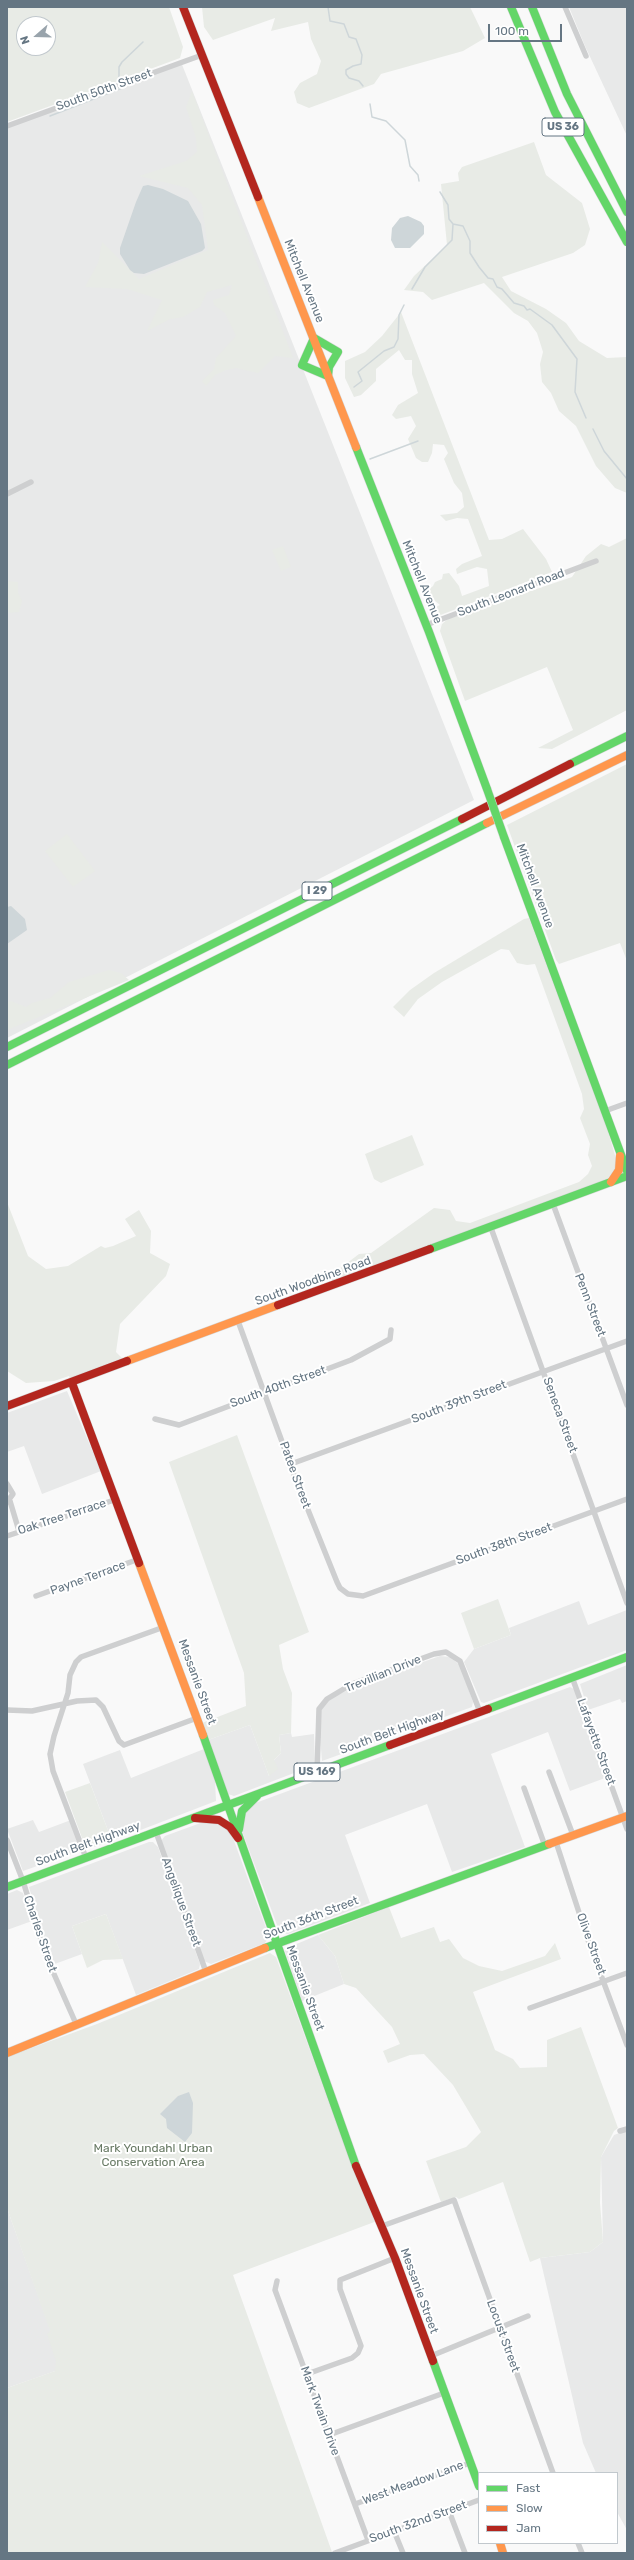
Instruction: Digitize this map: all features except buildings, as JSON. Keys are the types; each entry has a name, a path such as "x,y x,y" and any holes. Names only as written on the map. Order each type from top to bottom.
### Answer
{"main road":[{"name":"Mitchell Avenue","path":"183,7 426,625 627,1171"},
{"name":"US 36","path":"511,7 555,112 584,168 627,242"},
{"name":"US 36","path":"532,7 570,100 595,153 627,212"},
{"path":"314,338 338,352 329,367 328,376 302,365 314,338"},
{"name":"I 29","path":"7,1047 625,737"},
{"name":"I 29","path":"7,1065 482,826 627,755"},
{"path":"611,1182 619,1170 621,1154"},
{"name":"South Woodbine Road","path":"7,1406 491,1228 627,1176"},
{"name":"Messanie Street","path":"72,1383 117,1499 197,1718 350,2151 395,2258 478,2483"},
{"name":"South Belt Highway","path":"7,1887 627,1657"},
{"path":"242,1844 239,1826 242,1811 250,1801 262,1792"},
{"name":"South 36th Street","path":"7,2053 277,1944 625,1817"},
{"path":"192,1818 219,1820 230,1827 242,1844"}],"street":[{"path":"565,7 586,56"},
{"name":"South 50th Street","path":"7,126 202,55"},
{"path":"7,494 31,482"},
{"name":"South Leonard Road","path":"426,625 596,561"},
{"path":"605,1111 627,1103"},
{"name":"Penn Street","path":"553,1204 627,1405"},
{"name":"Seneca Street","path":"491,1228 544,1370 627,1603"},
{"name":"Patee Street","path":"238,1321 291,1464 340,1588 348,1594 360,1596 380,1589"},
{"name":"South 40th Street","path":"155,1419 179,1425 351,1360 390,1339 391,1330"},
{"name":"South 39th Street","path":"291,1464 544,1370 627,1341"},
{"path":"7,1484 13,1494 8,1502 19,1531"},
{"name":"Oak Tree Terrace","path":"7,1536 117,1499"},
{"name":"South 38th Street","path":"380,1589 627,1499"},
{"name":"Payne Terrace","path":"36,1596 139,1559"},
{"path":"86,1858 53,1771 50,1754 65,1704 70,1675 76,1662 81,1657 164,1628"},
{"name":"Trevillian Drive","path":"317,1772 319,1709 327,1699 352,1684 434,1654 446,1652 460,1661 480,1712"},
{"name":"Lafayette Street","path":"572,1677 625,1817 627,1829"},
{"path":"7,1710 32,1711 65,1704 96,1700 104,1707 118,1741 124,1745 197,1718"},
{"path":"549,1772 574,1835"},
{"path":"524,1788 545,1846"},
{"name":"Angelique Street","path":"156,1832 206,1972"},
{"name":"Charles Street","path":"7,1840 23,1881 46,1956 77,2026"},
{"name":"Olive Street","path":"556,1842 589,1943 605,1981 627,2045"},
{"path":"530,2008 627,1973"},
{"path":"620,2131 627,2129"},
{"name":"Locust Street","path":"382,2226 454,2200 553,2472"},
{"path":"307,2374 352,2358 361,2346 340,2289 340,2280 395,2258"},
{"name":"Mark Twain Drive","path":"277,2281 275,2290 368,2540"},
{"path":"431,2356 528,2316"},
{"path":"328,2434 444,2393"},
{"name":"West Meadow Lane","path":"355,2504 470,2463"},
{"name":"South 32nd Street","path":"337,2553 368,2540 478,2500"},
{"path":"449,2511 465,2553"},
{"path":"394,2531 403,2553"}],"shaded area":[{"path":"569,7 627,7 627,136 585,46"},
{"path":"181,62 474,800 7,1038 7,125"},
{"path":"148,185 163,189 188,201 201,224 205,248 202,251 144,274 134,273 130,270 120,254 120,248 143,186"},
{"path":"408,216 421,222 424,226 424,234 410,248 395,248 391,240 392,228 400,218"},
{"path":"11,906 25,919 27,930 7,944 7,907"},
{"path":"67,1391 101,1471 42,1494 24,1446 7,1452 7,1413"},
{"path":"579,1601 588,1625 627,1610 627,1650 484,1703 481,1702 464,1662 474,1649 511,1635 509,1628"},
{"path":"440,1656 450,1657 460,1665 473,1702 472,1707 322,1761 320,1736 321,1709 329,1699 363,1683"},
{"path":"627,1665 627,1701 622,1703 620,1699 588,1710 580,1684"},
{"path":"570,1687 574,1689 605,1778 570,1791 548,1732 491,1754 525,1847 452,1872 427,1804 345,1835 370,1903 288,1934 280,1933 242,1831 242,1816 250,1805"},
{"path":"250,1725 269,1776 274,1760 281,1753 279,1735 291,1733 292,1737 314,1734 315,1765 234,1796 228,1794 208,1740"},
{"path":"204,1749 215,1780 216,1801 112,1841 83,1764 120,1750 131,1778"},
{"path":"33,1820 39,1832 71,1820 77,1841 77,1852 23,1871 7,1829"},
{"path":"206,1821 213,1821 225,1826 233,1838 269,1936 265,1943 211,1964 204,1961 161,1841 165,1836"},
{"path":"149,1842 153,1842 158,1847 200,1964 199,1969 136,1995 106,1914 72,1926 82,1954 52,1965 29,1887"},
{"path":"17,1890 23,1893 32,1921 7,1930 7,1894"},
{"path":"318,1935 335,1956 344,1984 302,2001 285,1951 287,1948"},
{"path":"189,2092 193,2103 192,2133 185,2142 167,2128 166,2119 160,2114 178,2096"},
{"path":"627,2130 627,2530 618,2514 618,2472 596,2472 583,2443 540,2258 590,2252 603,2242 601,2157 614,2135"},
{"path":"7,2208 64,2368 7,2388"}],"green space":[{"path":"7,7 169,7 183,47 180,58 7,122"},
{"path":"202,7 470,7 485,38 463,51 381,74 374,84 309,108 297,103 294,92 300,83 317,74 321,61 311,39 308,22 271,31 275,18 213,40 204,27"},
{"path":"192,91 293,358 275,356 258,373 236,368 226,370 215,375 206,386 202,381 214,369 216,358 236,336 225,313 214,305 213,300 229,295 232,285 207,292 200,307 183,317 170,319 147,331 162,300 127,289 85,287 98,263 102,242 139,279 208,250 202,205 188,188 139,176 186,161 197,152 196,138 186,107"},
{"path":"534,142 546,175 582,203 590,229 585,245 573,253 502,277 511,291 546,309 566,323 579,341 607,358 627,357 627,493 615,488 596,466 576,426 559,411 551,393 542,382 540,364 543,352 537,333 528,321 514,313 484,283 432,300 423,292 404,290 414,276 447,245 441,184 459,181 458,173 462,167"},
{"path":"401,312 489,540 502,539 523,529 546,559 552,572 438,616 433,608 440,605 428,595 428,590 435,582 442,579 443,574 449,573 459,586 462,596 489,586 487,569 477,567 457,574 456,569 462,564 482,556 468,519 457,518 446,521 440,515 457,513 464,507 462,493 454,483 444,459 448,453 444,445 433,444 432,453 428,462 422,462 416,458 408,439 416,426 411,416 396,419 392,415 398,405 418,393 412,374 412,360 405,360 399,350 376,369 376,381 361,395 354,397 345,378 345,361 365,352 382,336"},
{"path":"627,538 627,710 552,749 538,748 573,730 547,667 465,701 440,631 442,624 448,619 572,577 586,556 601,544 609,547"},
{"path":"283,546 291,567 281,571 272,550"},
{"path":"7,581 18,582 18,592 22,601 19,612 7,613"},
{"path":"627,764 627,961 620,943 559,964 556,960 507,825"},
{"path":"67,834 95,871 73,887 45,851"},
{"path":"529,918 605,1121 616,1159 616,1167 608,1178 599,1183 332,1282 330,1276 359,1254 371,1253 434,1208 450,1210 456,1221 470,1223 579,1182 588,1174 592,1166 588,1155 590,1144 580,1118 584,1109 582,1094 535,964 527,965 517,963 509,950 501,949 442,982 418,999 404,1017 393,1007 410,990 434,973 524,919"},
{"path":"109,970 121,973 129,980 7,1030 7,1002 11,1001 26,1007 32,1003 50,998 69,982"},
{"path":"412,1135 424,1165 381,1183 374,1179 365,1154"},
{"path":"7,1202 28,1256 46,1269 68,1266 101,1246 105,1248 113,1246 136,1236 125,1219 139,1210 151,1231 150,1253 170,1264 166,1276 120,1324 116,1352 122,1358 70,1378 69,1376 54,1381 26,1383 7,1371"},
{"path":"237,1435 309,1632 279,1645 283,1669 292,1693 291,1733 279,1735 281,1753 274,1760 278,1769 269,1776 250,1725 208,1740 202,1723 246,1706 244,1673 169,1462"},
{"path":"498,1599 511,1635 474,1649 461,1613"},
{"path":"90,1783 112,1841 91,1848 85,1846 65,1792"},
{"path":"389,1907 401,1938 434,1927 440,1942 449,1939 463,1958 479,1966 502,1971 545,1956 555,1943 561,1959 473,1992 495,2050 513,2059 520,2068 547,2067 547,2040 581,2027 618,2128 614,2131 601,2157 600,2203 603,2242 590,2252 540,2258 530,2262 503,2182 459,2199 456,2197 441,2202 426,2161 466,2147 481,2132 453,2085 424,2054 410,2055 388,2063 383,2051 400,2044 392,2027 356,1988 344,1984 335,1956 318,1935"},
{"path":"106,1914 123,1959 103,1960 87,1968 72,1926"},
{"name":"Mark Youndahl Urban Conservation Area","path":"270,1953 276,1957 348,2155 377,2221 233,2275 332,2552 7,2553 7,2388 55,2371 56,2361 47,2334 50,2331 7,2208 7,2057 97,2024"}],"waterway":[{"path":"328,7 330,21 344,24 349,37 356,39 362,55 361,64 346,70 346,74 349,78 359,81 363,86"},
{"path":"119,78 119,67 122,62 143,42"},
{"path":"50,116 122,88"},
{"path":"370,104 372,117 386,121 405,140 410,166 418,175 419,181"},
{"path":"440,192 448,205 449,219 453,224 463,226 470,241 470,253 488,278 493,279 497,287 502,289 514,303 524,306 527,310 530,309 552,325 577,359 575,392 586,418"},
{"path":"412,289 425,267 452,240 453,224"},
{"path":"354,387 362,381 358,372 384,351 394,347 398,339 399,315 404,305"},
{"path":"593,429 604,451 627,479"},
{"path":"370,459 418,441"}],"traffic: fast":[{"path":"511,7 555,112 627,242"},
{"path":"532,7 567,94 627,212"},
{"path":"314,338 338,352 329,367 328,376 302,365 314,338"},
{"path":"356,447 429,632 487,789"},
{"path":"570,764 627,736"},
{"path":"487,789 504,837"},
{"path":"7,1047 462,819"},
{"path":"7,1065 487,823"},
{"path":"504,837 627,1171"},
{"path":"430,1249 627,1176"},
{"path":"488,1709 627,1657"},
{"path":"203,1735 356,2166"},
{"path":"7,1887 390,1745"},
{"path":"239,1829 242,1811 257,1796"},
{"path":"265,1948 549,1844"},
{"path":"433,2361 478,2483"}],"traffic: slow":[{"path":"258,197 356,447"},
{"path":"487,823 627,755"},
{"path":"611,1182 619,1170 620,1156"},
{"path":"127,1361 278,1305"},
{"path":"139,1563 203,1735"},
{"path":"549,1844 627,1816"},
{"path":"7,2053 265,1948"},
{"path":"500,2544 503,2553"}],"traffic: jam":[{"path":"183,7 258,197"},
{"path":"462,819 570,764"},
{"path":"278,1305 430,1249"},
{"path":"7,1406 127,1361"},
{"path":"72,1383 139,1563"},
{"path":"390,1745 488,1709"},
{"path":"195,1818 219,1820 230,1827 238,1838"},
{"path":"356,2166 395,2258 433,2361"}]}
